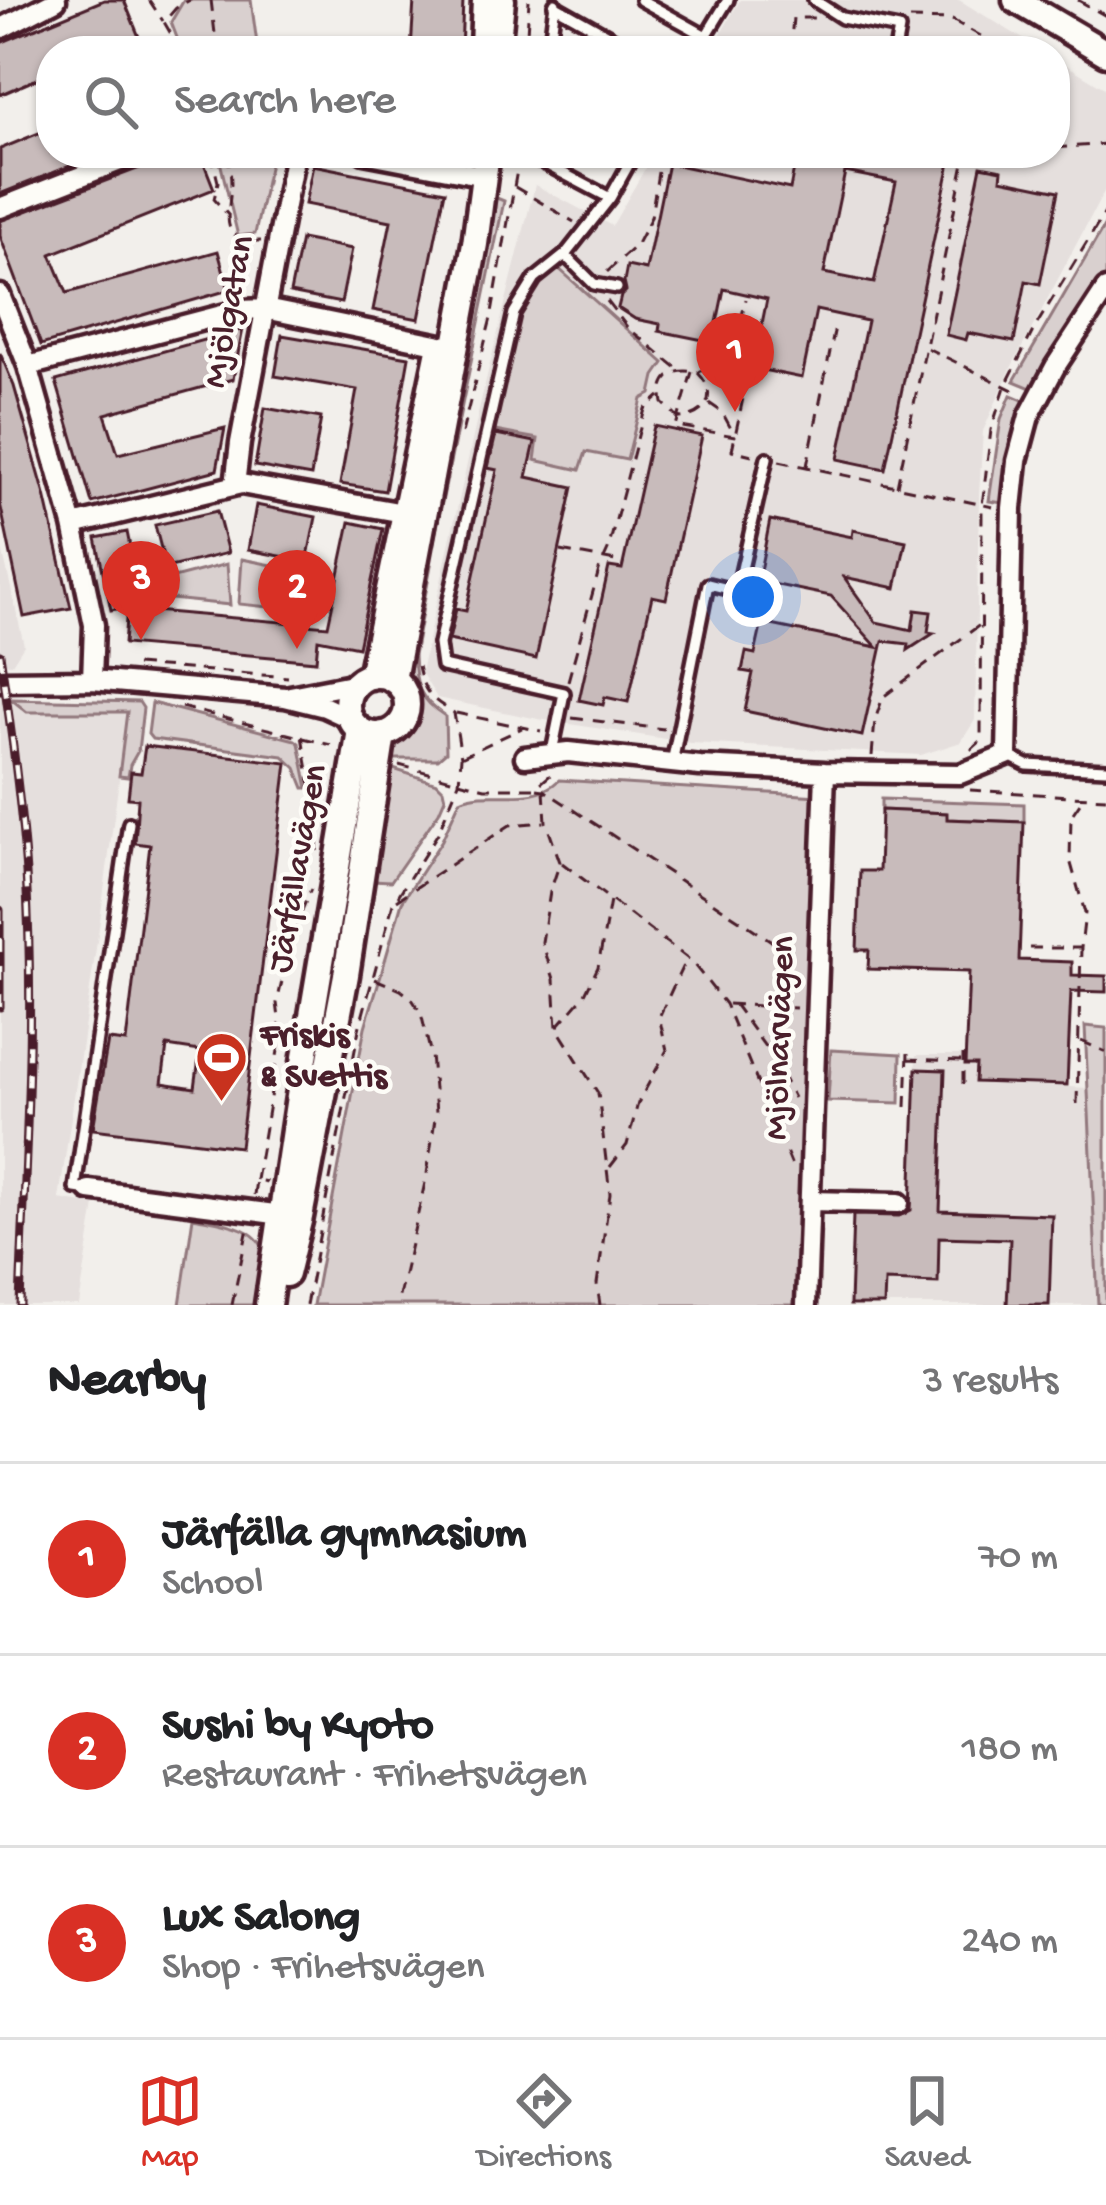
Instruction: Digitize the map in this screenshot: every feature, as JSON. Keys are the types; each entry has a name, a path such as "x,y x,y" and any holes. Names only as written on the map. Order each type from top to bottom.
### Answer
{"street":[{"path":"0,28 56,0"},
{"path":"483,36 484,0"},
{"path":"498,36 502,0"},
{"path":"1016,0 1106,53"},
{"path":"0,208 102,168"},
{"name":"Mjölgatan","path":"236,484 292,168"},
{"path":"365,728 348,698 374,680 414,515 478,168"},
{"path":"525,757 554,743 672,763 960,774 1007,755 1017,461 1028,416 1106,289"},
{"path":"0,295 28,366 73,525 94,625 92,680"},
{"path":"28,366 241,310 265,309 448,346"},
{"path":"73,525 236,484 414,515"},
{"path":"0,681 92,680 285,697 325,707 365,728 398,727 406,710 405,694 374,680 285,697"},
{"name":"Järfällavägen","path":"268,1305 346,975 365,728"},
{"name":"Mjölnarvägen","path":"806,1305 825,772"},
{"path":"89,1190 291,1216"},
{"path":"810,1197 899,1204"},
{"name":"Järfällavägen","path":"278,1305 291,1216"}],"lane":[{"path":"641,0 706,36 728,0"},
{"path":"814,0 842,18 899,29 898,36"},
{"path":"551,36 555,2 611,36"},
{"path":"553,168 610,198"},
{"path":"554,743 564,693 442,666 439,644 514,313 535,279 565,255 610,198 626,168"},
{"path":"565,255 594,284 617,288"},
{"path":"672,763 708,584 737,591 767,458"},
{"path":"1007,755 1027,765 1106,769"},
{"path":"89,1190 75,1188 129,823"}],"path":[{"path":"149,0 172,36"},
{"path":"164,22 190,0"},
{"path":"211,0 215,36"},
{"path":"527,36 529,0"},
{"path":"1078,0 1106,16"},
{"path":"1070,147 1106,144"},
{"path":"215,168 218,182 214,199 229,216"},
{"path":"230,168 228,225 233,236 244,242 262,242"},
{"path":"659,168 651,217 637,244 594,284 627,327 679,370 695,372 718,359 741,364 746,389 732,450 982,506 1012,508"},
{"path":"896,488 963,168"},
{"path":"515,187 585,229"},
{"path":"970,750 982,741 982,506 991,430 1005,387 1034,329 1106,211"},
{"path":"731,362 746,299"},
{"path":"806,468 836,322"},
{"path":"926,347 1036,401"},
{"path":"679,370 666,379 662,395 668,410 678,418 696,416 708,402 709,388 695,372"},
{"path":"695,372 676,426 735,436"},
{"path":"564,693 645,409 662,395"},
{"path":"708,402 722,412 735,436"},
{"path":"561,551 621,562"},
{"path":"872,759 875,720 884,697 983,623"},
{"path":"130,665 294,677"},
{"path":"169,704 331,745"},
{"path":"454,713 524,728 554,743"},
{"path":"560,716 677,731"},
{"path":"461,757 524,728"},
{"path":"302,736 318,827 317,860"},
{"path":"307,1305 359,1029 393,904 438,832 459,782"},
{"path":"535,788 817,971"},
{"path":"544,790 546,822 560,862 687,957 725,1004 790,1162 810,1197"},
{"path":"1077,1104 1085,913 1070,860 1071,816 1083,797"},
{"path":"393,904 510,825 546,822"},
{"path":"560,862 542,942 554,979 557,1028 598,1093 610,1194 598,1284 600,1305"},
{"path":"256,1180 281,1033 277,1003 294,929 317,875"},
{"path":"557,1028 584,996 598,967 610,901"},
{"path":"1029,947 1081,948"},
{"path":"609,1168 627,1145 638,1103 667,1050 658,1017 687,957"},
{"path":"374,979 400,990 421,1013 436,1112 428,1174 397,1305"},
{"path":"725,1004 816,1009"},
{"path":"734,1004 774,1059 794,1099"},
{"path":"1079,1041 1106,1052"},
{"path":"906,1107 908,1056 963,1058 962,1084"}],"shaded area":[{"path":"184,0 251,0 256,36 176,36 171,22"},
{"path":"740,0 959,0 1018,36 720,36"},
{"path":"1070,67 1106,89 1106,188 983,431 975,720 961,742 921,755 691,743 437,698 421,672 535,185 612,226 645,168 1070,168"},
{"path":"222,168 269,168 255,234 238,236"},
{"path":"487,194 504,201 433,546 421,545"},
{"path":"1106,223 1106,276 1033,389 1014,381"},
{"path":"557,267 664,363 651,394 642,399 627,460 586,452 580,470 535,460 538,439 490,430 517,319 540,282"},
{"path":"1011,395 1028,402 1013,437 1003,503 989,501 1001,419"},
{"path":"0,540 24,645 12,664 0,663"},
{"path":"242,559 317,574 311,611 239,604"},
{"path":"423,563 431,565 414,655 416,675 424,697 445,716 446,752 438,759 392,759 390,768 437,783 445,798 391,881 372,880 384,808 385,757 416,722 419,705 407,660"},
{"path":"227,564 230,605 162,598 158,582"},
{"path":"0,698 11,699 27,712 128,712 59,1199 95,1205 79,1305 0,1305"},
{"path":"11,699 139,702 143,708 138,751 128,777 119,776 127,712 27,712"},
{"path":"152,703 295,740 308,788 283,756 152,739 148,734"},
{"path":"559,780 818,796 802,1305 313,1305 365,1027 402,902 442,840 460,800 536,793"},
{"path":"881,799 1024,804 1024,822 881,810"},
{"path":"1085,1026 1106,1028 1106,1305 1098,1305"},
{"path":"831,1050 901,1054 900,1103 828,1101"},
{"path":"916,1055 965,1055 965,1065 976,1065 976,1082 1088,1088 1098,1305 847,1305 853,1208 911,1209"},
{"path":"193,1217 237,1227 262,1246 265,1262 257,1305 180,1305"}],"building":[{"path":"104,0 124,0 139,36 36,36 36,79 0,95 0,43"},
{"path":"414,0 463,0 462,36 412,36"},
{"path":"36,134 36,168 65,168 0,194 0,149"},
{"path":"140,168 206,168 214,189 51,254 67,293 218,251 229,290 41,345 0,236 0,221"},
{"path":"312,168 445,191 419,319 373,310 391,221 305,204"},
{"path":"667,168 691,168 790,189 794,168 949,168 885,469 838,459 867,321 816,310 802,378 753,368 767,299 724,289 713,342 659,331 660,324 635,319 618,308 626,291 627,266 646,270","holes":["845,172 896,182 874,283 824,273"]},
{"path":"981,168 1002,170 1001,179 1059,191 1040,284 1026,281 1014,342 968,333 966,340 946,335"},
{"path":"301,239 352,249 341,303 290,293"},
{"path":"243,329 233,379 105,414 118,454 225,428 217,470 92,503 56,381"},
{"path":"282,335 409,357 385,491 340,484 357,390 275,376"},
{"path":"0,353 45,495 71,608 24,617 0,503"},
{"path":"265,408 321,418 311,476 255,466"},
{"path":"654,426 702,436 666,599 652,596 628,702 605,697 603,705 579,700 609,567 622,569"},
{"path":"496,434 535,442 527,477 573,487 536,659 449,640 456,609 466,611 497,470 488,468"},
{"path":"256,505 316,517 307,561 248,550"},
{"path":"217,511 228,553 166,568 155,525"},
{"path":"770,520 852,537 853,530 906,541 896,588 844,577 876,622 912,630 915,610 931,612 928,632 934,633 908,650 909,644 883,641 862,736 745,711 753,673 742,671 746,652 755,654 762,623 877,647 831,596 758,581"},
{"path":"350,522 383,529 358,647 318,639 316,661 124,644 127,607 111,610 96,538 127,532 143,610 328,626"},
{"path":"145,746 287,763 240,1147 93,1129 108,1040 126,1042 150,845 135,843 138,799 128,798 131,772 141,773","holes":["167,1046 200,1051 195,1088 162,1083"]},
{"path":"881,810 1024,822 1019,960 1072,962 1072,975 1106,976 1106,992 1071,991 1067,1085 975,1082 976,1065 965,1065 969,972 868,969 869,950 857,950 860,871 879,871"},
{"path":"916,1069 945,1070 940,1211 1052,1215 1049,1305 1007,1305 1010,1239 939,1237 938,1283 885,1281 884,1305 850,1305 853,1215 899,1216 911,1210"}],"railway":[{"path":"0,654 29,927 20,1305"},
{"path":"0,910 0,1007"}],"place":[{"name":"Järfälla gymnasium","path":"735,412"},
{"name":"Lux Salong","path":"141,640"},
{"name":"Sushi by Kyoto","path":"297,649"},
{"name":"Friskis & Svettis","path":"221,1104"}]}
